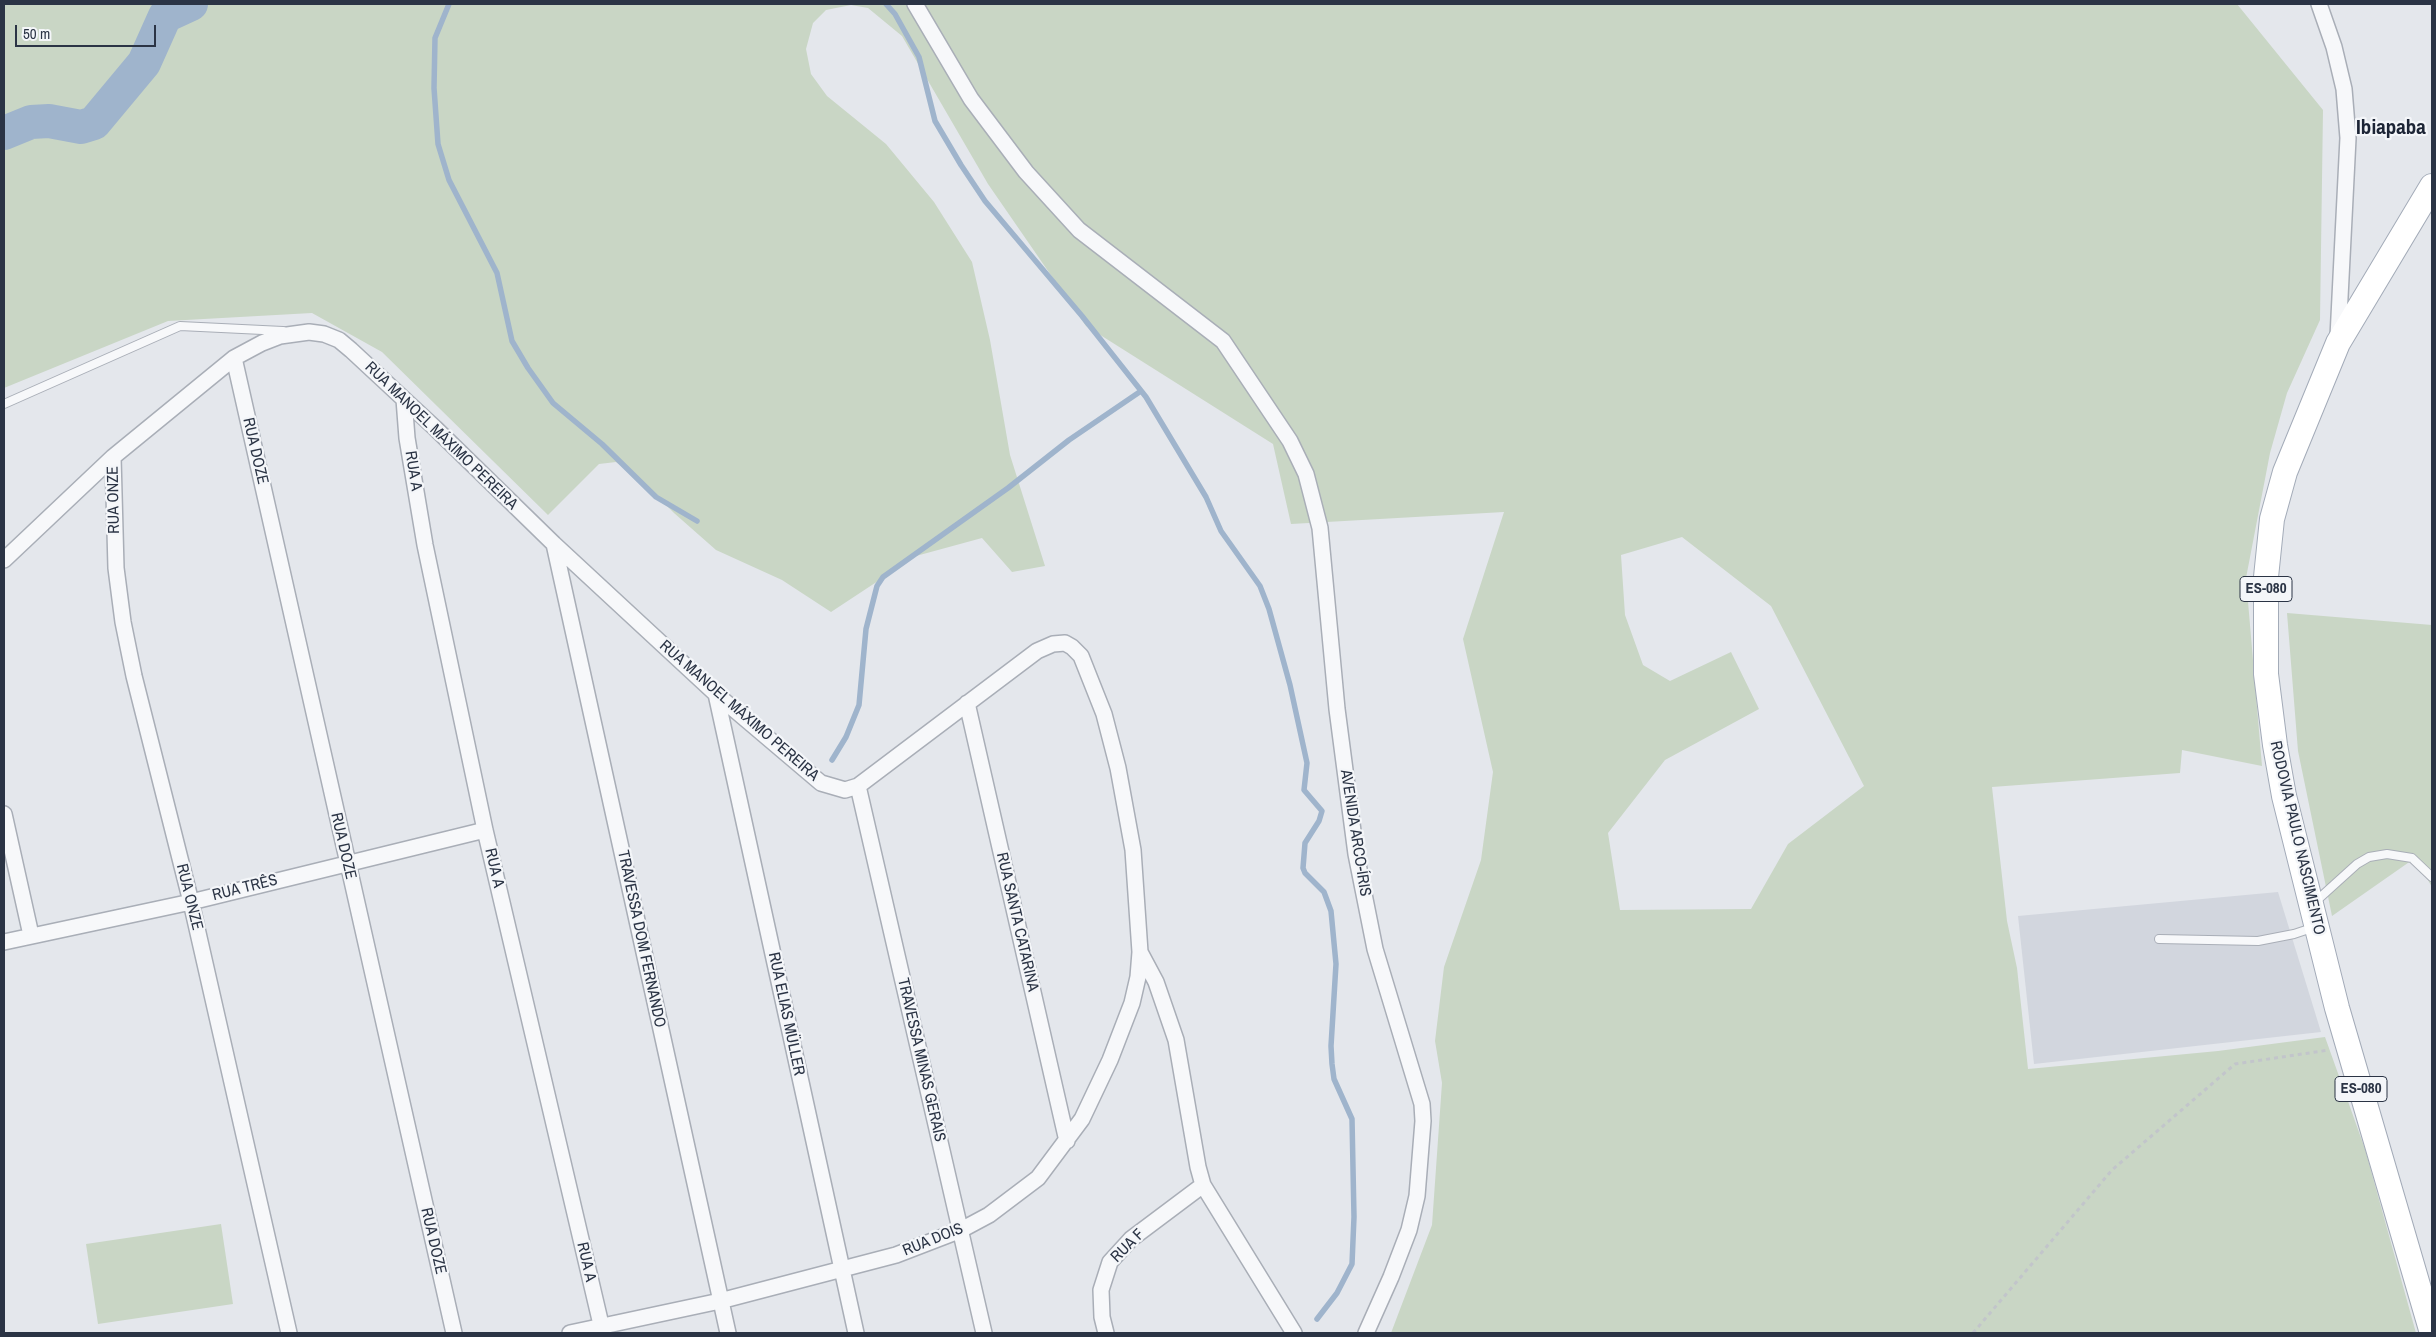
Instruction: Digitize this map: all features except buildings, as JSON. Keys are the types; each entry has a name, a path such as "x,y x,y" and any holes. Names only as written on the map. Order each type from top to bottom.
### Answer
{"main road":[{"name":"RODOVIA PAULO NASCIMENTO","path":"2432,186 2338,344 2285,472 2272,519 2266,577 2266,674 2274,745 2284,796 2348,1047 2432,1333"}],"street":[{"name":"AVENIDA ARCO-ÍRIS","path":"915,4 971,99 1026,172 1079,230 1222,341 1290,441 1306,474 1320,528 1337,708 1356,854 1375,949 1422,1104 1423,1121 1417,1196 1409,1230 1366,1333"},
{"path":"2319,4 2334,47 2344,89 2348,138 2338,344"},
{"name":"RUA MANOEL MÁXIMO PEREIRA","path":"4,560 113,457 234,358 262,342 280,336 309,332 324,334 338,340 404,399 554,544 716,694 821,783 845,790 858,786"},
{"name":"RUA DOZE","path":"234,358 346,862 454,1333"},
{"name":"RUA A","path":"404,399 407,438 425,545 485,830 602,1330"},
{"name":"RUA ONZE","path":"113,457 116,568 123,622 134,676 191,902 289,1333"},
{"name":"TRAVESSA DOM FERNANDO","path":"554,544 728,1333"},
{"path":"858,786 1037,651 1053,644 1065,643 1081,656 1104,714 1118,768 1133,850 1140,952 1156,982 1176,1040 1198,1168 1203,1185 1294,1333"},
{"name":"RUA ELIAS MÜLLER","path":"716,694 856,1333"},
{"name":"RUA SANTA CATARINA","path":"967,703 1067,1141"},
{"name":"TRAVESSA MINAS GERAIS","path":"858,786 984,1333"},
{"path":"4,814 31,935"},
{"name":"RUA TRÊS","path":"4,942 191,902 346,862 485,830"},
{"name":"RUA DOIS","path":"570,1333 602,1330 896,1255 961,1230 995,1210 1038,1178 1067,1141 1095,1095 1132,1003 1138,977 1140,952"},
{"name":"RUA F","path":"1106,1333 1102,1317 1101,1290 1110,1262 1131,1239 1203,1185"}],"lane":[{"path":"4,404 180,326 309,332"},
{"path":"2159,939 2258,941 2294,934 2314,916 2358,864 2369,857 2387,854 2412,858 2432,877"}],"path":[{"path":"1973,1333 2112,1170 2235,1064 2348,1047"}],"shaded area":[{"path":"2278,892 2321,1032 2034,1064 2018,916"}],"green space":[{"path":"4,4 2237,4 2323,110 2320,320 2287,393 2270,453 2246,578 2262,766 2182,750 2180,773 1992,787 2007,921 2017,968 2028,1069 2218,1051 2325,1037 2365,1149 2416,1333 1391,1333 1432,1225 1442,1083 1435,1041 1444,967 1481,860 1493,772 1463,639 1504,512 1291,524 1273,444 1086,326 988,184 902,36 868,8 851,5 826,10 813,23 806,49 811,74 827,96 886,144 934,202 972,262 990,340 1010,455 1045,566 1012,572 982,538 916,556 831,612 782,580 716,550 674,513 642,481 616,462 599,464 548,515 382,352 312,313 168,321 4,388","holes":["1682,537 1771,606 1864,786 1788,844 1751,909 1620,910 1608,833 1665,760 1759,709 1731,652 1670,681 1643,665 1625,615 1621,555"]},
{"path":"2287,613 2432,625 2432,887 2415,858 2332,916 2298,751"},
{"path":"221,1224 233,1304 98,1324 86,1244"}],"waterway":[{"path":"4,133 31,122 49,121 81,127 94,123 144,63 165,16 191,4"},
{"path":"449,4 435,38 434,88 438,144 449,180 497,273 512,341 528,368 553,403 602,444 656,497 697,521"},
{"path":"886,4 895,14 919,57 935,121 961,165 985,201 1082,316 1146,397 1206,497 1221,531 1260,586 1269,609 1290,685 1307,763 1304,790 1322,811 1319,821 1305,843 1303,868 1305,873 1324,892 1331,911 1336,964 1331,1046 1332,1064 1334,1079 1352,1119 1354,1217 1352,1264 1337,1293 1317,1319"},
{"path":"832,760 846,737 859,705 866,629 877,586 883,577 1008,488 1069,440 1141,391"}],"district":[{"name":"Ibiapaba","path":"2391,128"}]}
